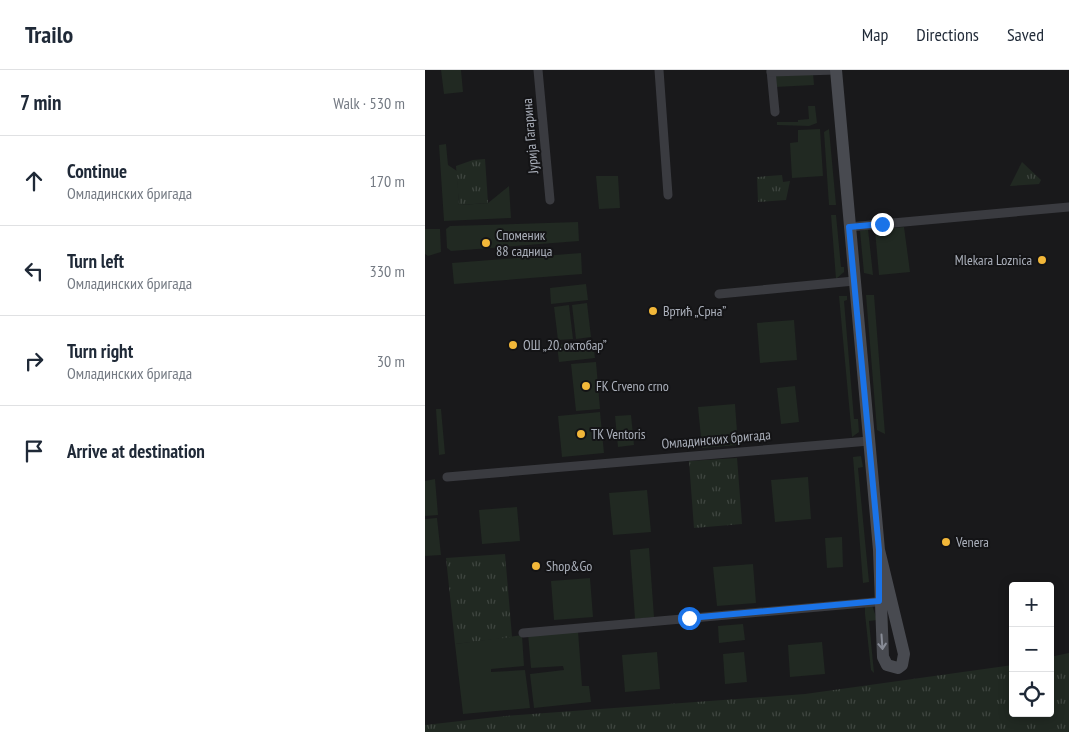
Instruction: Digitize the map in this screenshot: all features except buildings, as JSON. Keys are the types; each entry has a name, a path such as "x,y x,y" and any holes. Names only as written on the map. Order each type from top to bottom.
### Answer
{"street":[{"name":"Јурија Гагарина","path":"538,70 550,200"},
{"path":"659,70 668,194"},
{"path":"523,633 885,601 854,282 836,70 771,71 775,112"},
{"path":"849,227 1069,207"},
{"path":"719,294 854,282"},
{"name":"Омладинских бригада","path":"447,478 869,441"}],"green space":[{"path":"441,70 461,70 463,92 444,94"},
{"path":"813,72 814,85 775,87 774,74"},
{"path":"808,106 815,106 817,123 809,126 777,125 777,122 798,122 798,120 809,119"},
{"path":"820,129 823,176 792,178 790,143 798,142 798,130"},
{"path":"829,129 836,205 829,205 824,132"},
{"path":"446,144 448,165 457,171 459,205 488,203 509,186 511,218 444,221 439,145"},
{"path":"485,159 488,203 459,205 456,166 473,160"},
{"path":"1022,162 1041,180 1039,184 1010,186"},
{"path":"782,175 783,182 790,181 786,200 758,202 757,177"},
{"path":"596,176 618,176 620,208 599,209"},
{"path":"831,215 836,215 841,267 844,267 844,272 836,279"},
{"path":"578,222 579,241 451,251 447,248 446,229 450,226"},
{"path":"904,227 910,272 879,275 875,230"},
{"path":"425,229 440,229 441,252 428,256 425,254"},
{"path":"868,229 873,275 864,273 860,231"},
{"path":"581,253 582,274 454,284 452,263"},
{"path":"586,284 588,300 551,304 550,288"},
{"path":"866,295 874,295 885,434 877,430"},
{"path":"839,296 847,296 847,300 844,301 854,419 858,419 859,432 852,437"},
{"path":"587,303 591,337 576,339 572,305"},
{"path":"569,305 573,339 558,340 554,307"},
{"path":"794,320 797,360 760,363 757,323"},
{"path":"593,341 595,358 559,362 557,345"},
{"name":"FK Crveno crno","path":"596,362 600,409 576,411 571,364"},
{"path":"795,386 799,422 781,424 777,388"},
{"path":"735,404 738,445 702,448 698,407"},
{"path":"436,409 441,409 445,454 439,455"},
{"name":"TK Ventoris","path":"600,412 604,453 562,457 558,416"},
{"path":"631,415 634,445 618,447 615,416"},
{"path":"861,456 863,467 858,468 869,582 863,583 853,457"},
{"path":"737,458 742,524 694,528 689,461"},
{"path":"808,477 811,519 775,522 771,480"},
{"path":"435,479 438,515 425,516 425,481"},
{"path":"647,490 651,532 613,535 609,493"},
{"path":"517,507 520,541 482,544 479,510"},
{"path":"437,518 441,555 425,556 425,519"},
{"path":"842,537 843,567 827,568 825,538"},
{"path":"649,548 654,617 635,619 630,550"},
{"path":"505,554 512,637 455,644 446,558"},
{"path":"753,564 756,603 717,606 713,567"},
{"path":"590,578 593,617 554,620 551,581"},
{"path":"872,605 877,620 869,621 874,673 871,670 865,614 865,606"},
{"path":"743,624 745,640 719,643 718,626"},
{"path":"578,631 582,686 589,686 591,702 534,708 530,674 564,670 563,666 531,668 528,634"},
{"path":"522,635 524,666 491,669 491,672 525,670 530,708 463,714 455,644"},
{"path":"822,642 825,674 790,677 788,645"},
{"path":"657,652 660,689 625,692 622,655"},
{"path":"744,652 747,682 725,684 723,654"},
{"path":"1069,653 1069,732 425,732 425,725 505,716 805,694 1009,666 1009,717 1054,717 1054,656"}],"place":[{"name":"Споменик 88 садница","path":"486,243"},
{"name":"Mlekara Loznica","path":"1042,260"},
{"name":"Вртић „Срна”","path":"653,311"},
{"name":"ОШ „20. октобар”","path":"513,345"},
{"name":"FK Crveno crno","path":"586,386"},
{"name":"TK Ventoris","path":"581,434"},
{"name":"Venera","path":"946,542"},
{"name":"Shop&Go","path":"536,566"}],"route":[{"path":"689,618 879,601 879,550 849,227 882,224"}]}
